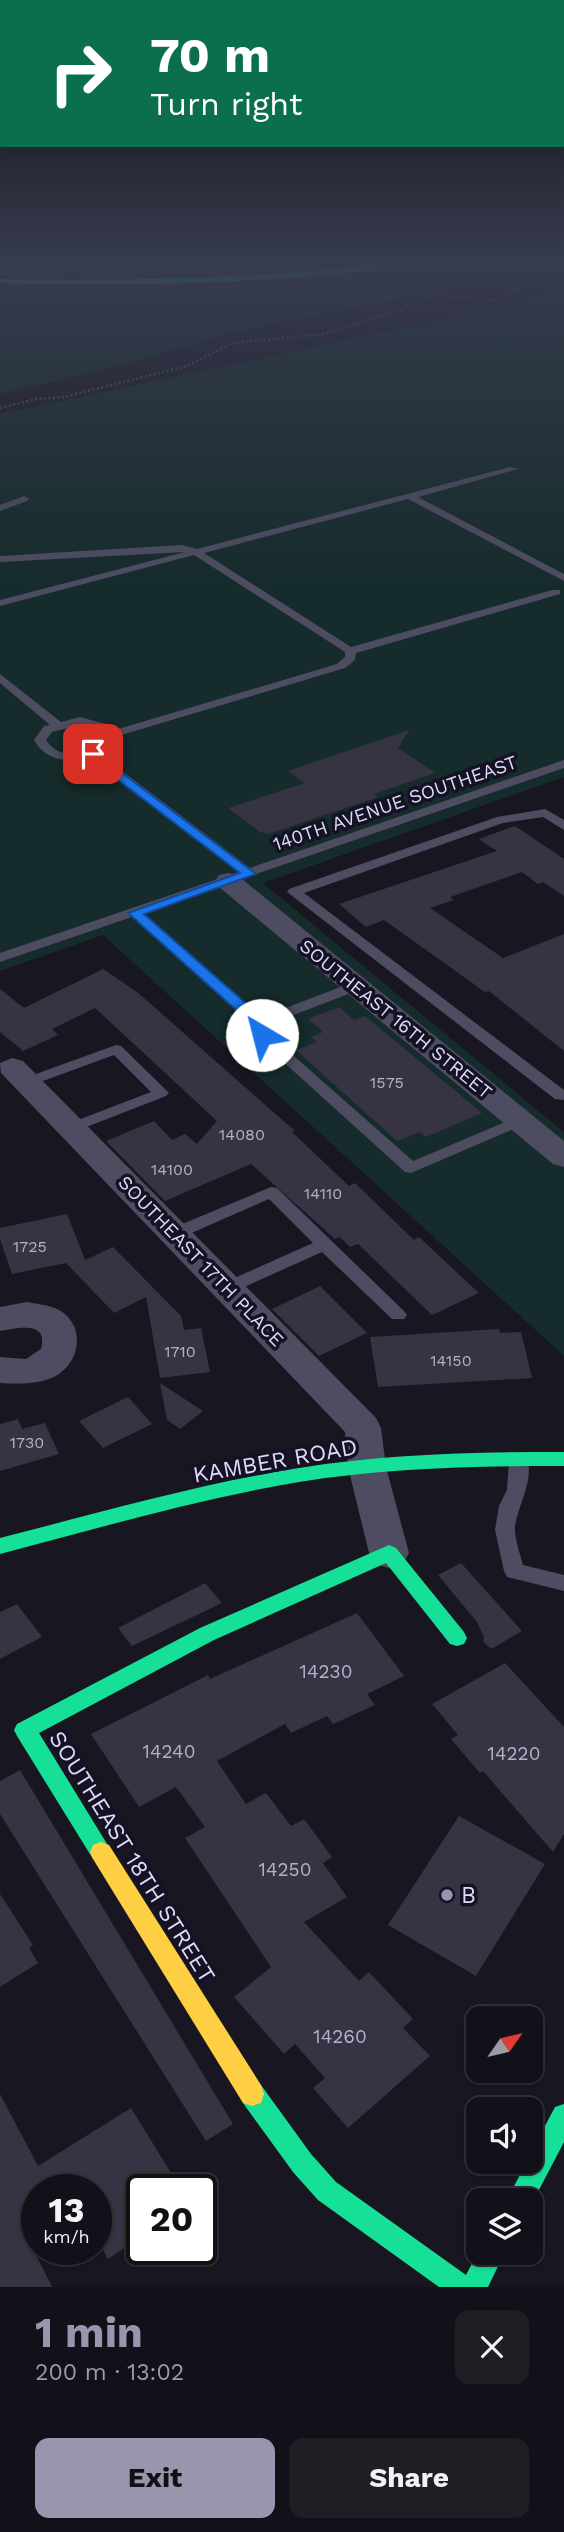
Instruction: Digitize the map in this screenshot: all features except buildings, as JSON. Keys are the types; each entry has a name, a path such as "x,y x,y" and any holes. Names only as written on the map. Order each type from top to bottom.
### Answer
{"street":[{"name":"SOUTHEAST 16TH STREET","path":"239,877 356,986 564,1157"},
{"name":"SOUTHEAST 17TH PLACE","path":"19,1074 363,1428 367,1467 389,1553"},
{"path":"0,1319 27,1314 40,1316 60,1329 63,1339 61,1350 43,1367 15,1373 0,1370"},
{"name":"KAMBER ROAD","path":"0,1546 263,1481 367,1467 564,1459"},
{"path":"389,1553 457,1638"},
{"name":"SOUTHEAST 18TH STREET","path":"389,1553 207,1634 25,1730 264,2111 302,2164 327,2191 461,2287"},
{"path":"526,2188 564,2116"},
{"path":"474,2287 485,2265"}],"lane":[{"path":"0,603 513,468"},
{"path":"0,559 182,548 194,551 350,651 560,595 554,584 563,578 409,496"},
{"path":"0,508 24,499"},
{"path":"0,568 15,559"},
{"path":"114,734 341,666 351,658 350,651"},
{"path":"0,677 57,725"},
{"path":"92,722 110,729 114,734 111,746 93,754 68,757 47,751 40,740 48,729 57,725 92,722"},
{"path":"93,754 239,877"},
{"name":"140TH AVENUE SOUTHEAST","path":"0,958 564,764"},
{"path":"564,826 545,813 501,820 294,892 561,1096 564,1095"},
{"path":"135,913 260,1023 262,1035 411,1168 520,1121"},
{"path":"260,1023 356,986"},
{"path":"19,1074 116,1049 161,1093 71,1128"},
{"path":"174,1234 271,1192 398,1315"},
{"path":"227,1288 324,1244"},
{"path":"518,1459 517,1490 509,1506 505,1530 514,1571 564,1583"}],"path":[{"path":"0,408 36,399 64,397 180,368"}],"green space":[{"path":"0,368 112,368 0,394"},
{"path":"217,368 564,368 564,777 263,883 564,1132 564,1356 103,935 0,971 0,414"}],"traffic: fast":[{"path":"0,1546 186,1498 299,1475 432,1462 564,1459"},
{"path":"101,1852 25,1730 207,1634 389,1553 457,1638"},
{"path":"252,2094 302,2163 327,2191 461,2287"},
{"path":"526,2188 564,2116"},
{"path":"474,2287 485,2265"}],"traffic: slow":[{"path":"101,1852 252,2094"}],"place":[{"name":"B","path":"447,1895"}],"route":[{"path":"93,754 250,874 135,913 260,1023 262,1035"}]}
